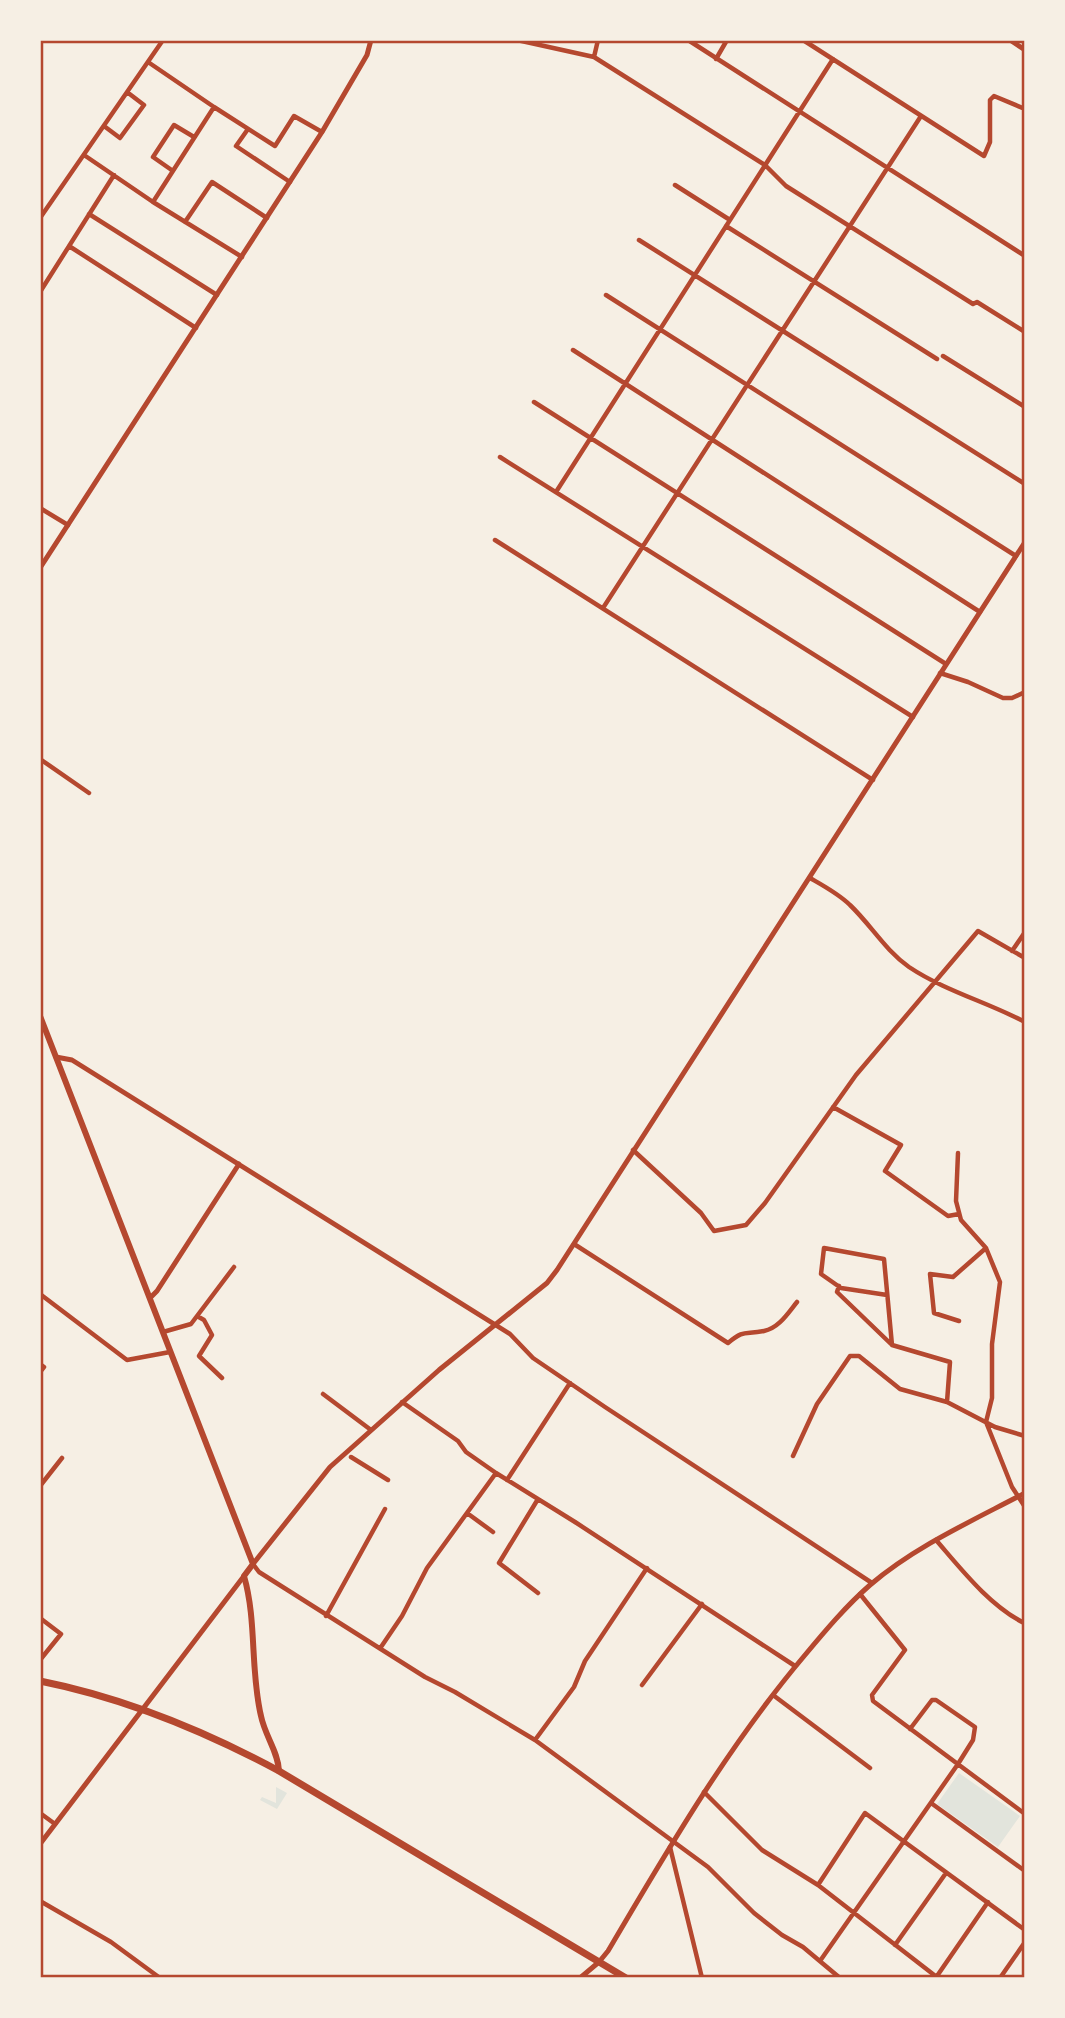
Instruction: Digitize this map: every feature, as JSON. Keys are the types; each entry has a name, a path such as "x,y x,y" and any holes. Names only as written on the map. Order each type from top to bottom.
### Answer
{"highway":[{"path":"40,1681 143,1709 207,1734 279,1771 626,1978"}],"main road":[{"path":"40,1016 253,1564 244,1576 248,1591 255,1679 261,1716 267,1735 279,1756 279,1771"}],"street":[{"path":"40,218 163,40"},
{"path":"40,568 322,132 367,55 371,40"},
{"path":"517,40 594,57 765,165 786,186 973,304 977,302 1025,332"},
{"path":"594,57 598,40"},
{"path":"688,40 1025,256"},
{"path":"716,59 727,40"},
{"path":"803,40 984,156 990,142 990,100 994,96 1025,110"},
{"path":"1010,40 1025,50"},
{"path":"555,492 833,59"},
{"path":"148,62 275,146 293,116 322,132"},
{"path":"103,126 120,138 144,105 127,92"},
{"path":"153,202 214,107"},
{"path":"603,608 921,116"},
{"path":"173,171 153,157 174,125 194,138"},
{"path":"248,129 236,146 290,183"},
{"path":"84,155 242,257"},
{"path":"40,292 114,175"},
{"path":"185,222 212,182 267,218"},
{"path":"675,185 730,220"},
{"path":"89,214 217,295"},
{"path":"726,226 814,282 1025,407"},
{"path":"639,240 1025,484"},
{"path":"69,246 196,328"},
{"path":"606,295 1016,556"},
{"path":"573,350 980,612"},
{"path":"534,402 946,664"},
{"path":"500,457 913,717"},
{"path":"40,508 68,525"},
{"path":"495,540 873,780"},
{"path":"840,1978 763,1920 708,1867 671,1844 586,1775 535,1740 326,1616 259,1572 253,1564 325,1473 402,1402 547,1283 1025,542"},
{"path":"940,673 1003,698 1012,698 1025,692"},
{"path":"40,759 89,793"},
{"path":"810,878 850,905 887,949 908,966 935,982 1025,1023"},
{"path":"634,1150 701,1213 714,1231 746,1224 765,1203 856,1075 978,931 1025,958"},
{"path":"1012,951 1025,932"},
{"path":"56,1057 72,1060 510,1334 533,1358 872,1583"},
{"path":"833,1107 901,1145 885,1171 948,1216 959,1214"},
{"path":"958,1153 955,1181 959,1214 961,1220 986,1248 1000,1282 992,1344 992,1398 986,1422 1025,1507"},
{"path":"150,1298 239,1164"},
{"path":"574,1244 728,1343 746,1331 765,1331 778,1324 797,1302"},
{"path":"887,1295 839,1286 821,1274 824,1248 884,1259 892,1345"},
{"path":"959,1321 934,1313 930,1275 953,1277 986,1248"},
{"path":"162,1332 191,1324 234,1267"},
{"path":"839,1286 836,1292 892,1345 950,1362 947,1402"},
{"path":"40,1294 127,1360 170,1352"},
{"path":"197,1316 204,1320 212,1335 199,1356 222,1378"},
{"path":"793,1456 817,1404 850,1356 859,1356 900,1389 947,1402 1005,1431 1025,1436"},
{"path":"40,1364 44,1367 40,1372"},
{"path":"507,1480 570,1383"},
{"path":"323,1394 371,1430"},
{"path":"402,1402 458,1441 466,1452 496,1473 795,1666"},
{"path":"351,1457 388,1480"},
{"path":"40,1486 62,1458"},
{"path":"381,1648 402,1616 427,1568 496,1473"},
{"path":"580,1978 608,1951 704,1792 772,1694 860,1594 936,1540 1025,1493"},
{"path":"538,1499 499,1563 538,1593"},
{"path":"326,1616 385,1509"},
{"path":"467,1513 493,1532"},
{"path":"936,1540 986,1593 1013,1618 1024,1623"},
{"path":"535,1740 574,1687 585,1661 647,1568"},
{"path":"40,1844 244,1576"},
{"path":"860,1594 905,1650 872,1695 873,1701 1025,1814"},
{"path":"642,1685 702,1604"},
{"path":"40,1618 61,1634 40,1660"},
{"path":"772,1694 870,1768"},
{"path":"820,1961 974,1740 975,1727 936,1700 932,1700 910,1729"},
{"path":"704,1792 762,1850 818,1885 937,1977 988,1902"},
{"path":"931,1803 1025,1871"},
{"path":"40,1812 55,1824"},
{"path":"818,1885 865,1813 1025,1930"},
{"path":"671,1844 702,1978"},
{"path":"895,1945 946,1873"},
{"path":"40,1901 111,1942 160,1978"},
{"path":"1000,1978 1025,1942"}],"shaded area":[{"path":"959,1773 1020,1816 998,1847 937,1804"},
{"path":"276,1787 287,1793 277,1809 260,1800 262,1797 276,1803"}]}
